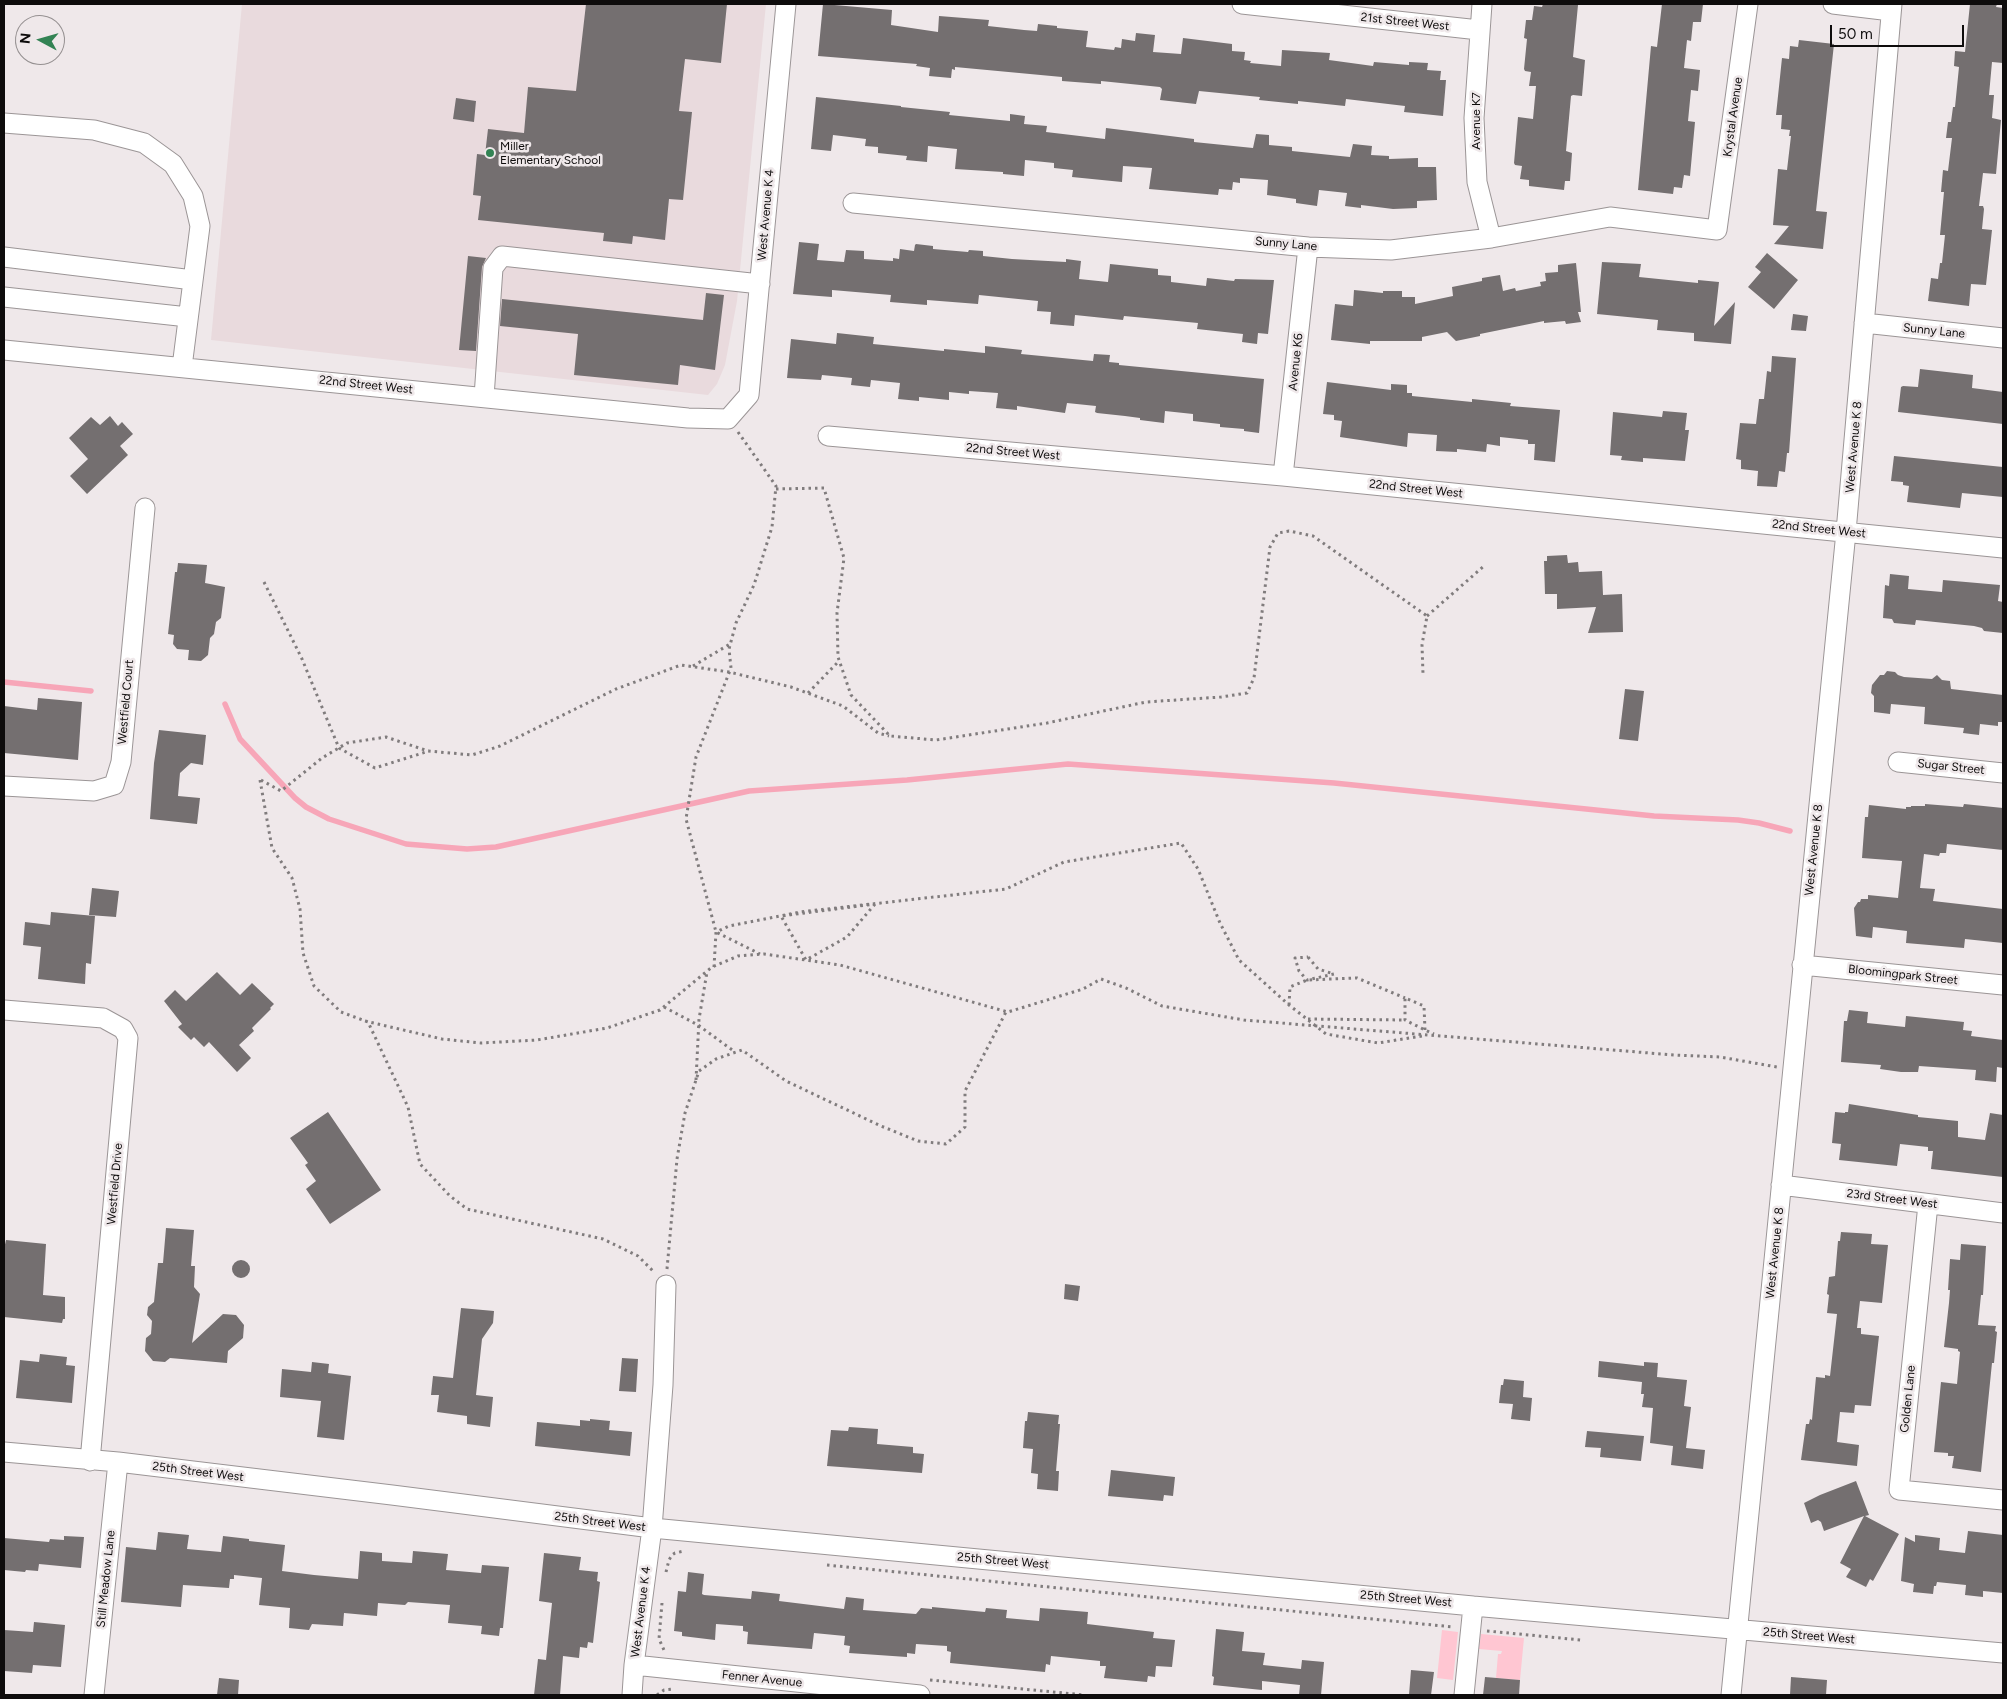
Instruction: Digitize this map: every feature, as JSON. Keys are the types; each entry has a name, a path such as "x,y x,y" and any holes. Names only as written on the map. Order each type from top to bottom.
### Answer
{"street":[{"name":"West Avenue K 4","path":"728,419 749,395 786,4"},
{"name":"21st Street West","path":"1253,4 1479,30"},
{"name":"Avenue K7","path":"1482,4 1474,118 1477,182 1491,238"},
{"name":"Krystal Avenue","path":"1718,230 1748,4"},
{"path":"1833,4 1892,7"},
{"name":"West Avenue K 8","path":"1731,1695 1846,532 1892,7"},
{"path":"4,123 94,130 144,143 173,164 193,196 200,226 182,367"},
{"name":"Sunny Lane","path":"853,203 1308,247 1391,250 1491,238 1610,216 1718,230"},
{"name":"Avenue K6","path":"1283,476 1308,247"},
{"path":"484,397 493,268 502,256 760,284"},
{"path":"4,257 193,280"},
{"path":"4,297 188,317"},
{"name":"Sunny Lane","path":"1864,324 2003,338"},
{"name":"22nd Street West","path":"4,350 688,418 728,419"},
{"name":"22nd Street West","path":"828,436 1283,476 2003,548"},
{"name":"Westfield Court","path":"4,786 94,791 114,785 121,762 145,508"},
{"name":"Sugar Street","path":"1898,762 2003,772"},
{"name":"Bloomingpark Street","path":"1802,965 2003,985"},
{"name":"Westfield Drive","path":"4,1010 103,1018 123,1029 128,1038 90,1461"},
{"name":"23rd Street West","path":"1781,1185 2003,1213"},
{"name":"Golden Lane","path":"1928,1204 1899,1490 2003,1500"},
{"name":"West Avenue K 4","path":"632,1695 634,1665 652,1528 662,1385 666,1284"},
{"name":"25th Street West","path":"4,1452 118,1462 392,1494 652,1528 1473,1606 2003,1653"},
{"name":"Still Meadow Lane","path":"94,1695 118,1462"},
{"path":"1464,1695 1473,1606"},
{"name":"Fenner Avenue","path":"634,1665 924,1688"}],"path":[{"path":"715,966 716,932 686,819 696,758 729,672 730,644 736,623 754,585 772,527 776,490 776,486 753,450 728,419"},
{"path":"776,490 824,488 844,558 837,613 839,661 851,695 890,736"},
{"path":"1427,616 1313,536 1289,531 1278,533 1270,547 1254,678 1247,692 1221,697 1146,702 1047,723 936,740 890,736 878,733 844,706 791,687 729,672 681,665 616,689 500,746 472,755 430,751 386,737 348,743 322,758 281,791 260,780 272,848 292,878 300,908 303,953 314,986 341,1012 365,1021 442,1039 481,1043 537,1040 607,1028 660,1010 715,966 738,956 761,954 840,965 1006,1012 1083,989 1101,979 1126,988 1162,1006 1244,1020 1674,1055 1720,1056 1792,1070"},
{"path":"1423,674 1422,645 1427,616 1484,566"},
{"path":"264,582 302,659 339,748 375,768 430,751"},
{"path":"692,666 730,644"},
{"path":"808,693 839,661"},
{"path":"716,932 729,926 781,916 1006,889 1064,862 1181,843 1198,869 1220,923 1239,960 1289,1005 1326,1034 1378,1043 1428,1035"},
{"path":"806,960 847,937 875,904"},
{"path":"781,916 806,960"},
{"path":"716,932 761,954"},
{"path":"1289,1005 1290,987 1307,980 1334,974 1318,969 1308,957 1295,958 1299,971 1307,980"},
{"path":"696,1080 698,1025 707,972"},
{"path":"1307,980 1357,978 1424,1006 1425,1030"},
{"path":"1405,998 1405,1020"},
{"path":"664,1007 698,1025 736,1052"},
{"path":"666,1284 677,1159 684,1113 699,1071 716,1059 742,1050 786,1080 881,1126 918,1141 946,1144 965,1128 966,1091 1006,1012"},
{"path":"1307,1019 1405,1020 1437,1036"},
{"path":"365,1021 368,1022 408,1107 420,1164 450,1196 467,1210 603,1239 638,1256 666,1284"},
{"path":"665,1574 669,1560 675,1552 688,1551"},
{"path":"826,1565 1581,1640"},
{"path":"663,1600 659,1639 666,1652"},
{"path":"924,1688 1085,1695"}],"shaded area":[{"name":"Miller Elementary School","path":"242,4 766,4 737,301 725,365 717,384 708,395 211,340"},
{"path":"1442,1630 1458,1632 1453,1680 1437,1678"},
{"path":"1481,1634 1524,1638 1520,1680 1496,1678 1498,1654 1501,1654 1502,1651 1479,1649"}],"building":[{"path":"586,4 727,4 721,63 685,59 679,111 692,112 683,200 669,199 665,240 633,236 632,244 603,241 604,233 478,220 481,196 473,195 477,154 485,155 488,129 524,133 528,87 576,91"},
{"path":"823,4 892,10 891,25 938,32 939,16 989,20 988,26 1024,30 1037,31 1038,24 1057,26 1057,28 1088,31 1086,47 1114,50 1115,47 1121,48 1122,39 1135,41 1136,33 1155,35 1153,52 1181,54 1183,38 1232,44 1232,51 1245,52 1244,60 1251,61 1250,63 1281,66 1282,50 1330,53 1329,60 1373,66 1374,62 1409,65 1409,62 1428,63 1427,70 1441,71 1440,80 1446,80 1443,116 1404,112 1405,106 1346,99 1345,106 1298,101 1298,104 1259,100 1260,97 1199,91 1196,104 1160,100 1162,89 1160,87 1101,81 1101,84 1062,81 1062,77 955,67 955,70 952,69 951,78 929,76 930,68 916,66 917,64 818,56"},
{"path":"1543,4 1578,5 1573,57 1585,60 1582,96 1571,96 1566,151 1572,153 1570,181 1565,181 1564,190 1529,186 1529,180 1520,179 1522,166 1515,165 1514,163 1518,117 1533,119 1536,86 1529,86 1531,72 1524,69 1527,39 1524,38 1526,20 1532,20 1534,6 1542,7"},
{"path":"1662,4 1703,4 1701,22 1693,22 1691,41 1687,40 1684,68 1700,70 1698,91 1691,90 1688,121 1695,122 1690,176 1684,175 1682,188 1674,187 1673,194 1638,190 1651,46 1657,47"},
{"path":"1970,4 1997,4 1996,7 2003,8 2003,63 1992,62 1989,95 1994,95 1992,118 2001,120 1996,174 1983,173 1979,206 1983,206 1984,209 1982,229 1992,230 1986,285 1971,284 1969,306 1928,301 1931,278 1938,279 1940,263 1942,263 1945,235 1940,235 1944,192 1941,192 1943,170 1948,171 1952,138 1946,138 1948,122 1951,122 1953,107 1955,107 1959,67 1954,66 1955,51 1965,52"},
{"path":"1799,40 1834,44 1816,211 1827,212 1823,249 1774,244 1789,226 1773,225 1778,169 1787,170 1791,136 1789,136 1790,130 1781,129 1782,115 1776,115 1782,58 1789,59 1790,46 1798,47"},
{"path":"816,97 950,112 949,115 1010,121 1010,114 1025,116 1024,124 1047,126 1046,132 1105,139 1106,128 1194,139 1194,142 1253,148 1256,134 1269,135 1269,145 1292,147 1292,151 1350,157 1353,144 1372,146 1371,155 1389,156 1389,159 1418,158 1418,167 1436,167 1437,200 1417,201 1417,208 1393,209 1361,205 1361,208 1345,206 1347,193 1319,190 1317,206 1296,203 1296,199 1267,195 1268,180 1240,178 1240,183 1233,182 1232,190 1219,189 1218,195 1149,189 1152,168 1123,166 1122,182 1072,177 1073,170 1054,168 1054,163 1025,160 1024,176 1003,174 1003,172 955,169 957,149 928,146 927,162 906,160 907,156 878,153 878,147 865,146 866,139 833,135 831,151 811,149"},
{"path":"456,98 476,101 474,122 453,119"},
{"path":"799,242 819,244 817,260 844,262 846,250 864,251 864,259 893,261 893,258 899,259 900,249 914,251 916,244 933,246 933,249 968,252 969,250 983,251 983,256 1012,259 1066,262 1066,259 1081,261 1079,279 1108,282 1110,264 1158,269 1158,275 1171,276 1171,282 1206,286 1207,278 1234,281 1235,279 1274,280 1268,334 1258,333 1257,344 1242,342 1243,334 1197,329 1198,323 1124,316 1123,320 1075,315 1074,326 1050,324 1051,312 1037,311 1038,301 979,295 978,304 927,300 927,305 890,302 891,295 832,290 832,297 793,294"},
{"path":"1767,253 1798,280 1774,309 1748,287 1761,272 1755,267"},
{"path":"468,256 486,258 482,267 476,351 459,350"},
{"path":"1602,262 1641,264 1639,277 1698,283 1698,280 1719,282 1714,326 1735,302 1731,344 1694,341 1694,333 1657,330 1658,320 1597,314"},
{"path":"1576,263 1581,312 1578,312 1581,322 1566,324 1565,321 1544,323 1544,321 1480,334 1480,336 1456,341 1447,332 1422,337 1422,341 1370,341 1370,344 1331,340 1335,304 1353,306 1354,290 1383,293 1383,291 1402,291 1402,297 1415,297 1415,304 1453,296 1452,287 1500,275 1503,291 1515,288 1516,291 1541,286 1540,282 1546,281 1545,273 1558,272 1558,265"},
{"path":"706,293 724,295 715,370 680,365 678,385 574,375 578,334 500,326 502,299 703,320"},
{"path":"1793,314 1808,316 1806,331 1791,330"},
{"path":"837,333 874,337 873,344 944,351 944,349 985,353 985,346 1022,350 1021,354 1093,361 1094,354 1110,355 1109,362 1119,363 1119,365 1264,379 1259,433 1244,431 1244,429 1220,427 1220,424 1193,421 1193,414 1165,411 1164,423 1097,413 1095,412 1096,406 1067,403 1065,413 1017,406 1017,410 996,408 998,393 969,391 969,394 949,392 949,400 919,397 919,401 898,399 900,383 871,380 870,387 851,385 852,378 822,375 821,380 787,378 791,339 836,344"},
{"path":"1772,356 1796,358 1789,453 1787,453 1785,472 1779,471 1777,487 1757,486 1758,471 1741,469 1741,460 1736,459 1740,423 1756,424 1759,399 1764,399 1767,371 1771,372"},
{"path":"1920,369 1973,375 1972,388 2003,392 2003,424 1898,412 1901,387 1918,387"},
{"path":"1327,382 1391,390 1391,384 1407,385 1407,393 1412,393 1412,396 1472,402 1472,399 1511,403 1510,406 1560,410 1555,462 1534,460 1535,444 1528,444 1528,440 1500,437 1500,446 1487,444 1486,452 1457,449 1457,452 1436,451 1437,435 1408,433 1407,447 1340,437 1342,421 1334,420 1334,415 1323,414"},
{"path":"1663,411 1687,413 1685,430 1689,430 1685,461 1643,458 1643,462 1621,460 1622,456 1610,455 1613,412 1662,417"},
{"path":"110,416 118,426 122,422 133,434 120,446 128,455 87,494 70,476 88,459 69,438 91,417 100,425"},
{"path":"1894,456 2003,467 2003,497 1962,493 1960,508 1907,502 1909,486 1903,485 1903,482 1891,481"},
{"path":"1567,555 1568,563 1578,562 1579,572 1602,571 1603,595 1622,594 1623,632 1588,633 1596,607 1557,609 1557,594 1545,594 1544,561 1547,561 1547,556"},
{"path":"178,563 207,565 205,583 225,587 221,618 216,622 214,634 210,638 208,655 201,661 188,660 189,650 177,649 173,644 174,635 168,634 175,572 177,572"},
{"path":"1890,574 1909,576 1908,589 1942,592 1943,580 2000,585 1998,601 2003,602 2003,633 1984,631 1982,628 1974,626 1916,620 1915,625 1894,623 1892,619 1883,618 1885,585 1889,586"},
{"path":"1887,671 1895,672 1904,677 1932,679 1937,675 1942,680 1950,681 1951,689 2003,695 2003,722 1998,722 1998,726 1980,724 1979,735 1963,733 1964,728 1924,724 1925,707 1891,704 1890,714 1874,712 1874,696 1871,693 1872,685 1880,675 1884,675"},
{"path":"1625,689 1644,691 1638,741 1619,739"},
{"path":"38,698 82,702 78,760 4,753 4,706 37,710"},
{"path":"159,730 206,735 203,765 191,763 180,773 178,796 200,798 197,824 150,819 154,763"},
{"path":"1925,804 1963,807 1964,804 2003,808 2003,850 1947,844 1946,853 1940,853 1939,856 1924,854 1920,888 1935,889 1933,901 2003,909 2003,943 1965,939 1964,948 1906,943 1907,931 1873,927 1872,938 1856,936 1854,908 1861,899 1868,899 1868,895 1898,898 1902,861 1862,858 1865,817 1868,817 1869,805 1906,809 1906,807 1911,806 1925,806"},
{"path":"92,888 119,891 116,917 89,915"},
{"path":"51,912 95,916 91,964 86,963 85,984 38,979 41,947 23,945 25,922 50,925"},
{"path":"217,972 240,995 252,983 274,1004 252,1028 254,1031 239,1045 251,1058 237,1072 209,1042 204,1047 194,1037 191,1040 178,1027 182,1024 164,1001 175,990 186,1001"},
{"path":"1849,1010 1868,1012 1867,1023 1905,1027 1906,1016 1964,1022 1963,1030 1972,1031 1971,1036 2003,1040 2003,1068 1997,1067 1996,1082 1975,1080 1976,1070 1919,1066 1918,1072 1901,1072 1880,1069 1881,1065 1841,1062 1844,1021 1847,1021"},
{"path":"1849,1104 1918,1115 1918,1117 1958,1121 1958,1137 1985,1140 1990,1113 2003,1115 2003,1177 1931,1169 1933,1151 1928,1151 1928,1147 1900,1144 1897,1166 1839,1160 1841,1144 1832,1143 1835,1112 1848,1112"},
{"path":"328,1112 381,1190 330,1224 306,1189 316,1181 305,1165 308,1163 290,1138"},
{"path":"166,1228 194,1230 191,1266 195,1266 194,1287 200,1294 192,1343 223,1314 236,1315 244,1325 243,1338 228,1351 227,1363 170,1358 165,1362 153,1361 145,1351 146,1338 151,1334 152,1321 147,1315 148,1307 154,1302 158,1263 163,1263"},
{"path":"1841,1232 1872,1234 1871,1244 1888,1245 1882,1303 1860,1301 1857,1328 1861,1328 1861,1334 1879,1336 1871,1406 1855,1405 1854,1413 1840,1412 1837,1442 1859,1445 1857,1466 1801,1460 1806,1424 1809,1424 1810,1419 1812,1420 1816,1377 1825,1378 1825,1375 1830,1376 1837,1314 1827,1313 1829,1295 1827,1294 1829,1277 1835,1276 1838,1241 1840,1241"},
{"path":"6,1240 46,1244 43,1295 65,1297 65,1319 63,1319 62,1323 4,1317 4,1249"},
{"path":"1961,1244 1986,1246 1983,1295 1981,1295 1978,1325 1996,1326 1995,1331 1997,1332 1981,1472 1952,1468 1954,1456 1948,1456 1948,1453 1934,1452 1941,1382 1957,1384 1960,1352 1958,1349 1944,1347 1950,1290 1948,1290 1950,1259 1960,1260"},
{"path":"241,1260 247,1263 250,1269 247,1275 241,1278 235,1275 232,1269 235,1263"},
{"path":"1065,1284 1080,1286 1078,1301 1064,1299"},
{"path":"461,1308 494,1311 493,1323 482,1339 476,1395 493,1397 490,1427 467,1424 467,1416 437,1412 439,1395 431,1395 433,1376 453,1378"},
{"path":"40,1354 67,1357 66,1365 75,1366 72,1403 16,1398 20,1360 39,1362"},
{"path":"622,1358 638,1359 636,1392 619,1391"},
{"path":"1599,1361 1644,1366 1644,1362 1658,1363 1657,1377 1687,1380 1684,1406 1691,1407 1686,1448 1705,1450 1703,1469 1671,1465 1673,1446 1650,1443 1653,1408 1642,1407 1644,1394 1641,1394 1642,1382 1598,1377"},
{"path":"312,1362 329,1364 328,1373 351,1376 344,1440 317,1437 321,1401 280,1397 282,1369 311,1372"},
{"path":"1504,1379 1524,1381 1523,1397 1532,1398 1530,1421 1511,1419 1513,1404 1499,1403 1501,1385 1503,1385"},
{"path":"1028,1412 1059,1415 1056,1471 1059,1471 1058,1491 1037,1489 1038,1474 1031,1473 1033,1449 1023,1448 1025,1421 1027,1421"},
{"path":"590,1419 610,1421 609,1430 632,1432 630,1456 535,1446 537,1422 580,1426 580,1420 590,1421"},
{"path":"849,1427 878,1429 877,1444 913,1447 913,1453 924,1454 922,1473 827,1466 831,1430 848,1431"},
{"path":"1587,1431 1644,1436 1641,1461 1600,1457 1601,1448 1585,1447"},
{"path":"1111,1470 1175,1477 1173,1496 1164,1495 1163,1501 1108,1496"},
{"path":"1856,1481 1869,1515 1865,1516 1899,1534 1873,1581 1870,1579 1866,1587 1846,1577 1851,1569 1840,1563 1864,1516 1824,1531 1821,1522 1818,1520 1811,1523 1804,1503"},
{"path":"1968,1531 2003,1535 2003,1593 1983,1591 1983,1597 1965,1595 1966,1585 1937,1582 1936,1586 1934,1586 1933,1594 1913,1592 1914,1584 1901,1581 1905,1537 1915,1542 1915,1535 1940,1538 1939,1550 1965,1553"},
{"path":"158,1532 189,1535 187,1549 221,1552 223,1536 285,1545 282,1571 314,1575 358,1579 360,1551 382,1553 382,1561 412,1563 413,1551 448,1554 446,1570 481,1573 482,1565 509,1567 503,1628 500,1628 499,1636 481,1634 482,1626 448,1623 450,1605 408,1602 405,1605 378,1603 377,1616 344,1613 343,1626 312,1624 309,1630 289,1628 290,1608 259,1605 262,1578 234,1575 234,1579 230,1579 229,1588 183,1585 181,1607 121,1602 126,1547 156,1550"},
{"path":"64,1536 84,1537 81,1568 39,1564 38,1571 4,1570 4,1538 49,1542 50,1539 64,1540"},
{"path":"544,1553 581,1557 579,1570 598,1572 597,1581 600,1582 593,1643 588,1642 587,1648 580,1647 579,1658 563,1656 560,1695 534,1695 538,1659 546,1660 552,1603 539,1601"},
{"path":"688,1572 704,1574 702,1594 704,1595 751,1599 752,1591 780,1594 779,1601 844,1609 846,1597 864,1599 863,1610 916,1614 921,1608 932,1609 932,1607 985,1612 986,1608 1007,1610 1006,1618 1039,1621 1040,1608 1088,1612 1087,1624 1154,1632 1153,1638 1175,1640 1172,1667 1156,1666 1155,1677 1148,1676 1147,1682 1104,1678 1106,1666 1100,1666 1100,1661 1051,1656 1050,1665 1046,1664 1045,1672 950,1663 951,1652 947,1651 947,1646 916,1644 915,1654 907,1653 907,1657 849,1653 850,1646 844,1645 845,1636 814,1633 812,1649 747,1644 748,1632 743,1631 743,1626 716,1624 715,1640 682,1636 682,1632 674,1631 678,1591 686,1592"},
{"path":"34,1622 65,1625 61,1667 33,1665 32,1673 4,1671 4,1630 33,1632"},
{"path":"1216,1629 1244,1632 1242,1651 1265,1653 1263,1665 1301,1669 1302,1660 1324,1662 1321,1695 1299,1695 1300,1685 1262,1681 1262,1690 1213,1685"},
{"path":"1411,1670 1434,1672 1431,1695 1409,1695"},
{"path":"1485,1677 1520,1680 1519,1695 1483,1695"},
{"path":"1791,1677 1827,1680 1826,1695 1790,1695"},
{"path":"219,1678 239,1680 238,1695 217,1695"}],"waterway":[{"path":"4,682 91,691"},
{"path":"225,704 240,739 295,798 306,807 329,819 406,844 467,849 496,847 749,791 907,780 1068,764 1334,783 1654,816 1738,820 1790,831"}],"place":[{"name":"Miller Elementary School","path":"490,153"}]}
